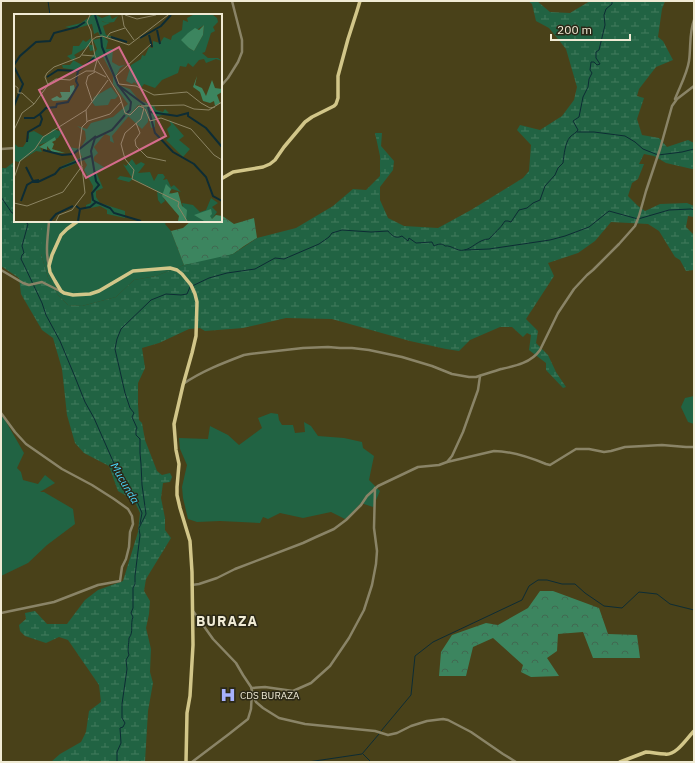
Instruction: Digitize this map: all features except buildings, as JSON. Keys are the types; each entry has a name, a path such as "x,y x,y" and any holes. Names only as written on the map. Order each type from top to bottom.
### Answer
{"main road":[{"path":"222,178 233,172 263,167 270,164 275,160 305,122 336,104 338,98 338,76 360,1"},
{"path":"77,222 61,235 52,255 49,269 61,291 66,294 73,295 90,294 99,291 133,271 168,268 179,271 186,278 192,286 197,302 196,336 175,420 174,434 176,454 179,464 177,495 190,541 193,611 193,651 190,696 187,713 186,762"},
{"path":"620,762 646,752 667,755 682,745 694,731"}],"street":[{"path":"222,85 238,62 242,52 242,40 232,1"},
{"path":"183,385 209,369 244,355 303,348 328,347 369,350 402,357 452,374 470,377 480,376 522,363 535,356 542,346 558,313 574,289 635,226 674,101 688,69 694,20"},
{"path":"674,101 694,86"},
{"path":"1,149 14,148"},
{"path":"49,222 47,260 49,269"},
{"path":"1,270 27,284 42,282 61,291"},
{"path":"447,462 452,456 463,432 478,390 480,376"},
{"path":"1,413 26,444 62,469 92,484 128,509 132,516 133,524 130,532 129,547 122,567 120,581 98,585 54,602 1,613"},
{"path":"192,584 200,584 217,578 235,569 302,544 334,529 346,520 361,505 366,496 376,488 418,467 439,465 494,451 515,453 550,465 576,449 589,449 604,452 625,447 662,445 694,447"},
{"path":"252,688 265,687 293,691 311,683 330,666 349,638 364,610 372,585 376,564 377,551 374,528 376,488"},
{"path":"192,762 248,719 251,709 252,694 252,688 236,663 213,639 193,611"},
{"path":"252,694 256,702 279,718 305,724 375,731 388,735 419,723 443,719 448,720 471,732 516,762"}],"green space":[{"path":"528,1 537,1 550,12 570,13 590,1 665,1 662,9 658,37 663,41 673,60 656,67 639,89 637,96 644,98 637,119 642,135 659,138 667,147 688,140 694,143 694,169 666,163 654,156 644,154 639,164 644,164 638,179 632,183 628,196 645,211 660,204 687,203 694,206 694,217 688,216 686,227 694,235 694,270 686,271 680,260 675,257 659,231 648,224 611,222 595,241 578,253 548,263 554,276 526,319 538,331 536,343 548,355 556,372 566,387 563,388 546,370 546,363 529,350 531,335 527,333 523,337 512,327 500,327 470,340 459,351 410,341 332,319 286,318 243,328 205,331 200,328 189,329 159,343 142,348 145,368 138,383 139,420 142,423 145,440 157,471 162,475 170,473 172,477 170,482 163,483 161,498 165,518 165,530 171,538 146,579 144,591 150,601 146,628 151,649 150,672 153,683 148,711 145,762 51,762 60,754 81,742 86,732 89,711 101,702 99,685 68,640 59,637 46,643 25,636 20,631 19,625 26,619 25,613 35,611 47,624 67,624 85,600 98,590 123,581 138,532 140,513 134,500 118,491 109,466 84,453 75,443 67,415 62,369 53,338 42,330 21,294 19,278 1,266 1,168 6,168 14,162 14,222 42,222 41,254 48,278 58,295 68,305 82,306 116,297 134,280 156,276 184,265 233,254 257,238 296,228 333,206 353,189 366,190 380,176 380,156 375,133 382,133 381,146 394,161 393,170 380,187 380,200 388,218 404,226 438,228 471,210 523,178 529,171 531,145 517,130 520,125 540,130 562,116 574,100 577,87 566,49 549,28 536,21 532,4"},
{"path":"222,216 234,224 254,218 257,238 233,254 213,260 184,265 171,231 183,228 190,222 222,222"},
{"path":"41,222 166,222 165,224 171,231 184,265 156,276 134,280 116,297 82,306 68,305 58,295 48,278 41,254"},
{"path":"694,396 694,424 688,422 681,407 685,398"},
{"path":"1,413 24,453 17,468 21,472 23,480 38,484 45,475 55,483 40,492 44,492 73,509 75,524 47,545 28,563 1,576"},
{"path":"271,413 278,414 282,425 293,425 295,433 305,432 304,422 311,426 318,436 344,438 362,442 363,448 374,456 369,480 380,491 373,507 361,503 345,519 331,512 303,518 280,513 268,519 263,517 260,523 220,521 197,522 188,519 182,487 187,465 180,449 179,438 208,439 210,426 228,435 239,445 262,428 258,418"},
{"path":"540,591 553,591 599,608 608,634 637,635 640,658 593,658 583,632 558,634 557,651 547,658 559,676 531,677 521,672 523,665 493,638 473,647 466,676 439,676 441,652 452,635 486,623 498,625 528,608"}],"waterway":[{"name":"Mucunda","path":"48,1 50,14"},
{"path":"139,528 146,514 142,485 140,439 136,435 137,428 132,417 134,413 130,408 125,393 115,349 121,329 151,300 166,294 187,294 190,287 209,278 227,273 255,269 275,258 284,259 319,244 332,233 342,230 371,232 388,231 394,236 402,236 408,241 409,238 416,243 432,242 434,246 441,244 461,250 470,248 485,239 489,239 505,221 511,222 519,210 527,208 540,200 545,186 563,163 567,142 578,130 573,121 579,117 583,97 592,73 590,70 591,62 594,62 597,65 600,64 596,58 596,52 599,50 605,25 604,15 606,9 612,4 612,1"},
{"path":"577,132 594,132 625,136 643,149 658,155 694,149"},
{"path":"1,197 12,213 14,213"},
{"path":"465,250 489,249 550,240 565,236 589,227 609,211 638,219 669,210 694,210"},
{"name":"Mucunda","path":"25,222 28,224 22,246 24,253 21,259 42,303 46,315 60,341 85,402 94,418 116,468 127,488 136,499 142,513 140,524"},
{"name":"Mucunda","path":"117,762 117,752 121,743 120,728 123,727 125,723 122,718 122,704 127,669 126,660 129,655 129,638 133,617 131,613 133,608 133,588 135,584 140,535 139,529"},
{"path":"381,731 411,695 415,656 433,642 522,600 529,586 538,580 547,580 562,584 575,584 604,606 622,608 639,592 657,594 670,604 694,610"},
{"path":"308,762 362,754 379,734"},
{"path":"363,754 371,762"}],"place":[{"name":"CDS BURAZA","path":"228,695"}],"district":[{"name":"BURAZA","path":"227,621"}]}
